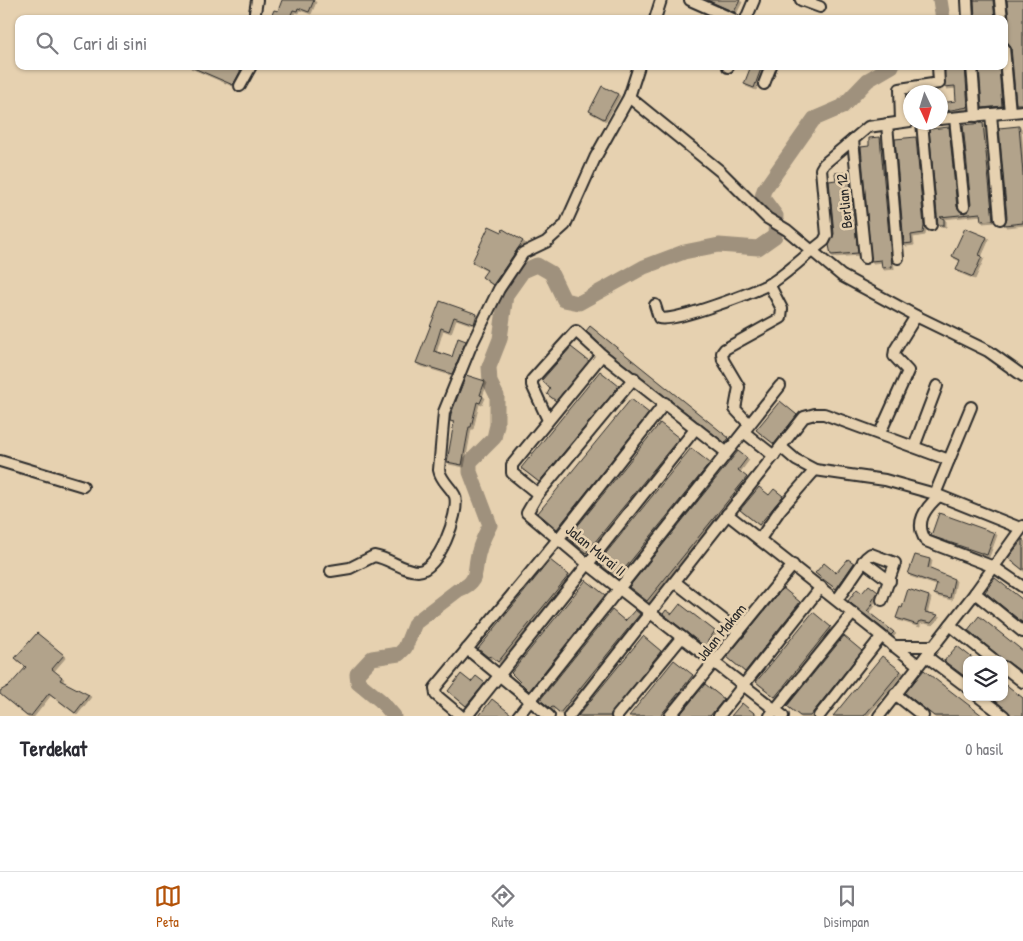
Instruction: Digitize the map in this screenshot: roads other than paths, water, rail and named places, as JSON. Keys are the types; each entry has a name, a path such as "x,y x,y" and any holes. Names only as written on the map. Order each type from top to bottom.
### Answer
{"street":[{"path":"255,15 257,0"},
{"path":"655,15 661,0"},
{"path":"690,0 724,15"},
{"path":"748,15 754,0"},
{"path":"801,0 820,7"},
{"path":"966,0 968,15"},
{"path":"1000,0 1002,15"},
{"path":"706,15 709,8"},
{"path":"240,86 249,70"},
{"path":"332,571 350,568 374,556 412,570 422,570 430,567 442,549 450,531 455,511 454,496 440,476 438,462 444,412 499,289 523,252 546,242 565,225 595,158 628,97 638,70"},
{"path":"764,84 769,70"},
{"path":"926,85 939,83 938,70"},
{"path":"972,70 976,116"},
{"path":"1006,70 1010,112"},
{"path":"903,89 900,89 903,105"},
{"path":"628,97 720,172 767,218 787,230 842,276 916,316 988,351 1023,376"},
{"path":"948,118 1023,111"},
{"path":"991,114 1000,219"},
{"path":"955,118 964,206"},
{"path":"654,305 659,318 672,319 718,304 769,284 788,271 824,240 827,235 822,166 868,127 903,121"},
{"path":"887,124 898,258"},
{"path":"923,130 931,225"},
{"name":"Berlian 12","path":"853,140 866,258"},
{"path":"769,284 782,309 781,318 725,349 722,353 722,360 739,387 735,409 747,429 774,456"},
{"path":"880,433 908,371 894,356 895,350 916,316"},
{"path":"548,420 532,385 532,380 575,331 602,355 634,378 726,452"},
{"path":"538,494 512,473 511,468 602,355"},
{"name":"Jalan Murai II","path":"634,378 538,494 527,513 589,565 651,612 776,714"},
{"path":"518,716 780,386"},
{"path":"914,447 937,386"},
{"path":"461,716 436,695 434,691 559,538 665,403"},
{"path":"971,407 937,495 928,507 920,526 921,534 926,541 994,567 1023,587"},
{"path":"569,716 804,417 815,414 833,417 949,460"},
{"path":"467,716 589,565 696,428"},
{"path":"781,448 796,460 815,470 885,480 937,495 1022,527 994,567 879,716"},
{"path":"0,461 83,486"},
{"path":"760,539 780,510 815,470"},
{"path":"727,514 821,587 880,637 918,665"},
{"path":"837,600 863,561 871,554 893,561 894,568 882,600"},
{"path":"863,561 890,581"},
{"name":"Jalan Makam","path":"670,716 793,565"},
{"path":"675,582 740,632"},
{"path":"719,716 821,587"},
{"path":"974,593 1023,632"},
{"path":"776,714 853,613"},
{"path":"950,625 989,656"},
{"path":"617,716 682,637"},
{"path":"820,716 880,637"},
{"path":"893,646 932,646"},
{"path":"467,649 549,716"},
{"path":"926,656 963,684"},
{"path":"1008,671 1023,682"},
{"path":"895,694 923,716"},
{"path":"985,701 1004,716"}],"waterway":[{"path":"940,0 942,15"},
{"path":"394,716 381,701 358,682 357,674 372,658 399,654 405,648 415,623 458,590 465,587 473,579 477,557 490,525 470,472 470,462 494,438 497,425 497,396 490,382 489,367 500,339 506,295 523,271 537,265 551,273 564,300 579,303 644,267 684,252 719,245 758,248 775,236 776,216 762,197 764,190 814,119 842,107 868,80 885,70"}]}
